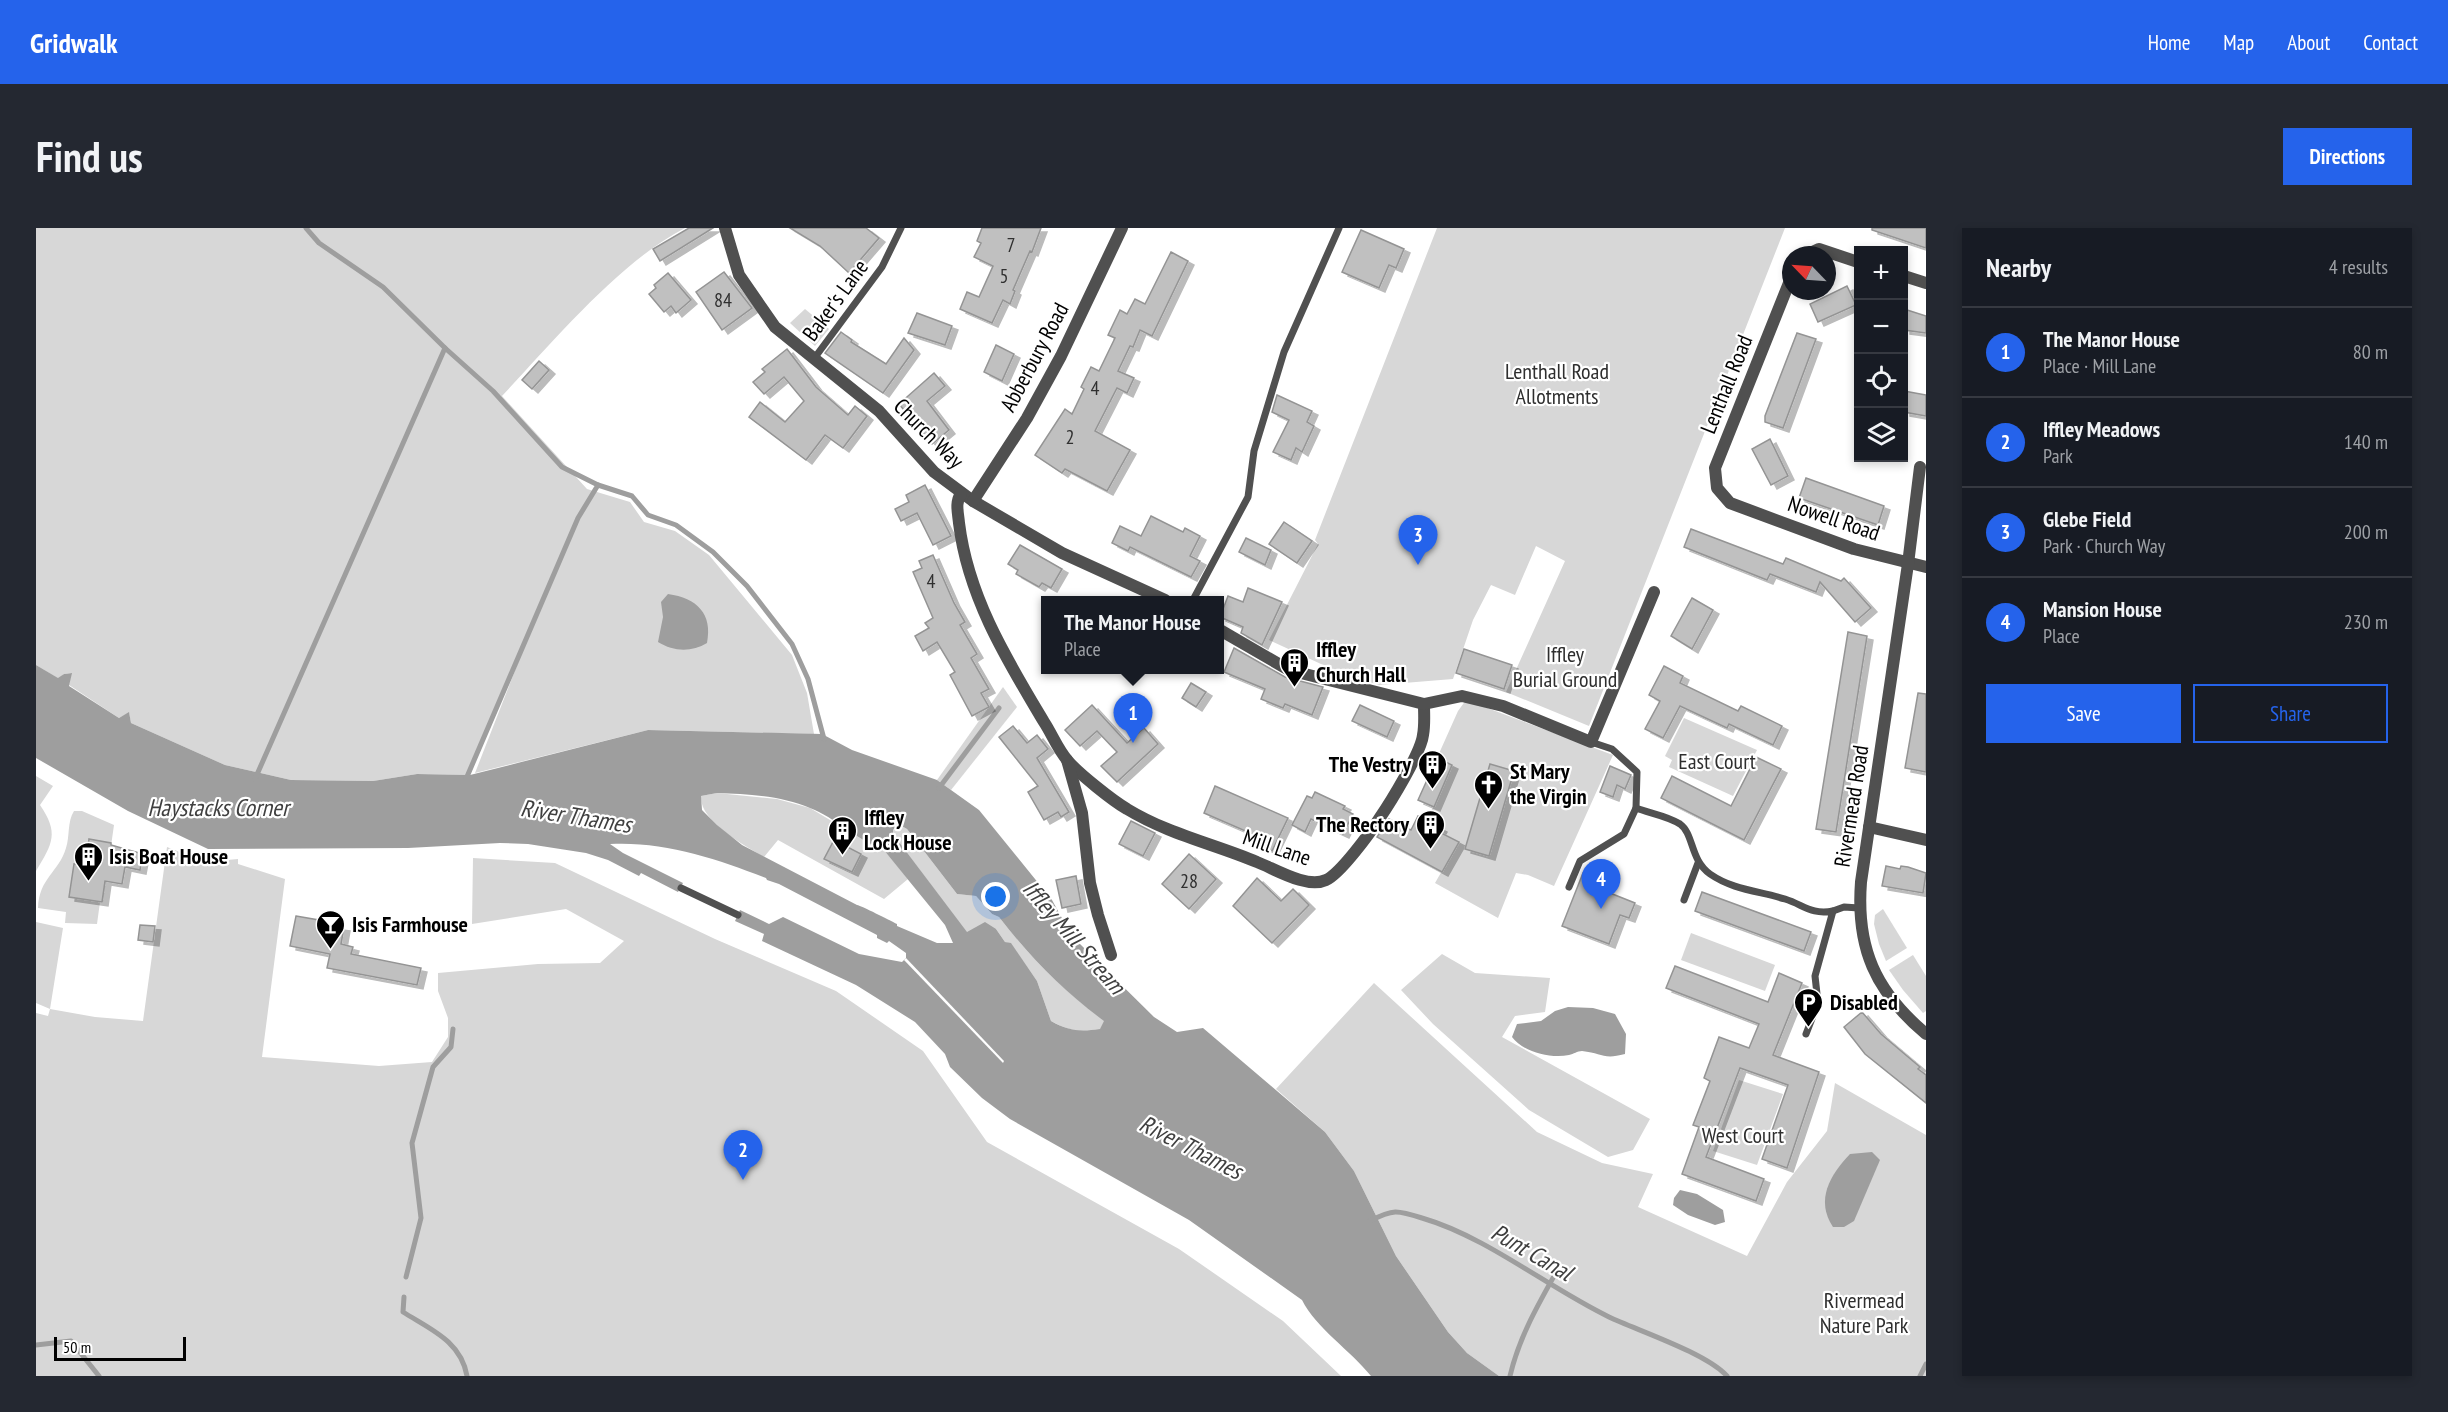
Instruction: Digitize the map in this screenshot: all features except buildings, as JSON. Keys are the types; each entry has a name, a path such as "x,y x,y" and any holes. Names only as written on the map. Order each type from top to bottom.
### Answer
{"street":[{"name":"Church Way","path":"725,228 739,275 775,327 879,411 934,472 973,501 1062,553 1156,596"},
{"name":"Abberbury Road","path":"973,501 1033,408 1061,356 1122,228"},
{"path":"1836,255 1854,261"},
{"path":"1908,277 1926,283"},
{"name":"Lenthall Road","path":"1730,503 1717,488 1715,468 1782,300"},
{"name":"Rivermead Road","path":"1920,467 1859,908 1861,930 1872,966 1889,996 1926,1035"},
{"name":"Mill Lane","path":"961,493 957,501 961,540 987,620 1020,683 1067,760 1082,813 1090,883 1110,955"},
{"name":"Nowell Road","path":"1730,503 1854,549 1926,567"},
{"path":"1224,632 1289,670 1424,704 1462,696 1503,706 1591,742 1654,592"},
{"name":"Mill Lane","path":"1067,760 1127,809 1168,829 1197,842 1258,862 1280,873 1303,880 1325,881 1334,875 1362,844 1395,796 1423,737 1424,704"},
{"path":"1869,827 1926,840"}],"lane":[{"name":"Baker's Lane","path":"813,360 882,267 901,228"},
{"path":"1195,596 1248,497 1254,451 1284,352 1339,228"},
{"path":"1569,887 1580,861 1624,834 1636,808 1637,772 1612,749 1591,742"},
{"path":"1636,808 1680,824 1686,832 1698,863 1710,874 1746,891 1776,896 1820,913 1844,907 1859,908"},
{"path":"1684,900 1698,863"},
{"path":"681,888 738,915"},
{"path":"1806,1034 1818,1003 1815,976 1833,911"}],"green space":[{"path":"36,228 685,228 636,261 588,304 502,396 587,489 630,502 644,522 675,531 709,555 792,655 807,693 814,734 648,730 475,773 561,553 470,775 417,774 373,781 291,780 225,765 131,723 129,713 119,718 69,685 71,673 64,674 59,679 36,665"},
{"name":"Lenthall Road Allotments","path":"1437,228 1785,228 1589,726 1506,692 1565,561 1536,546 1515,595 1491,585 1473,620 1453,679 1379,685 1334,670 1269,640 1318,544 1315,540"},
{"path":"805,309 829,329 815,346 790,323"},
{"path":"1003,687 1017,707 951,790 937,780"},
{"path":"1466,700 1613,755 1554,886 1528,875 1516,873 1498,918 1435,883 1450,857 1439,832 1441,827 1427,820 1452,766 1437,758 1458,711"},
{"name":"East Court","path":"1684,718 1757,750 1733,796 1669,767 1672,760 1665,756"},
{"path":"36,776 53,786 40,805 52,831 50,845 36,871"},
{"path":"717,793 777,799 810,808 870,844 883,849 908,879 884,899 778,840 764,857 715,823 707,815 701,796","holes":["834,840 861,854 852,872 825,859"]},
{"path":"74,811 82,811 114,825 103,902 100,902 97,924 65,923 66,912 38,908 45,882 59,863 66,848 70,820"},
{"path":"898,824 907,829 957,894 976,896 992,914 999,917 1048,973 1105,1021 1100,1030 1075,1030 1051,1021 1037,981 1011,944 1005,942 996,929 967,933 893,834"},
{"path":"167,847 205,862 238,859 238,864 285,879 262,1057 379,1066 432,1062 448,1037 448,1018 438,991 438,973 538,964 600,963 624,941 566,909 472,924 473,858 555,863 715,939 836,991 923,1051 987,1142 1179,1249 1283,1321 1341,1376 36,1376 36,1013 48,1016 50,1009 95,1017 143,1021"},
{"path":"1883,909 1907,948 1886,961 1874,924 1875,915"},
{"path":"36,922 63,928 50,1009 36,1003"},
{"path":"1691,933 1775,965 1765,991 1681,960"},
{"path":"1442,954 1475,973 1550,978 1545,1012 1515,1016 1502,1037 1650,1119 1633,1150 1608,1157 1529,1110 1433,1024 1401,990"},
{"path":"1913,955 1926,976 1926,1011 1923,1013 1889,970"},
{"name":"Rivermead Nature Park","path":"1374,983 1537,1132 1602,1163 1653,1174 1638,1207 1747,1256 1787,1182 1827,1131 1835,1083 1926,1135 1926,1376 1499,1376 1467,1353 1448,1332 1396,1256 1354,1171 1325,1132 1276,1089"},
{"name":"West Court","path":"1739,1080 1783,1094 1757,1165 1713,1151"}],"water":[{"path":"668,594 687,599 701,609 708,624 707,643 683,650 670,648 658,642 663,617 661,602"},
{"path":"36,665 58,678 72,673 69,686 119,718 129,712 131,723 225,765 291,780 373,781 417,774 470,775 648,730 822,734 852,750 937,780 979,810 1052,900 1080,944 1154,1017 1177,1032 1203,1028 1325,1132 1354,1171 1396,1256 1448,1332 1467,1353 1499,1376 1371,1376 1324,1329 1302,1300 1189,1220 1010,1119 982,1098 950,1067 945,1054 915,1022 856,985 762,941 764,934 735,921 740,910 769,924 783,917 859,954 902,962 906,958 906,953 889,941 887,943 877,938 877,935 766,878 729,864 650,845 610,844 623,853 683,883 678,892 641,873 639,876 608,860 586,853 528,844 500,843 408,848 208,849 128,811 36,758","holes":["717,793 764,796 799,804 829,817 864,840 883,849 945,925 953,943 937,943 897,926 742,845 702,810 701,796","898,824 907,829 957,894 976,896 992,914 999,917 1048,973 1104,1021 1100,1029 1075,1030 1051,1021 1037,981 1011,943 1005,942 996,929 985,922 967,932 893,834"]},
{"path":"1568,1007 1593,1008 1615,1014 1626,1034 1625,1054 1607,1056 1579,1051 1562,1056 1546,1055 1523,1047 1512,1037 1517,1024 1541,1021 1555,1011"},
{"path":"1872,1152 1880,1160 1854,1221 1844,1227 1833,1227 1825,1207 1827,1188 1831,1179 1850,1154"},
{"path":"1680,1190 1697,1194 1723,1210 1725,1222 1715,1225 1688,1215 1673,1205 1674,1198"}],"pier":[{"path":"906,958 1004,1061 1003,1063 904,960"}],"waterway":[{"path":"255,779 445,348 383,287 319,243 306,228"},
{"path":"445,348 493,391 562,467 598,485 578,518 466,779"},
{"path":"598,485 632,496 648,515 676,525 713,552 747,586 792,644 808,679 824,739"},
{"path":"939,788 999,708"},
{"path":"406,1277 421,1218 412,1143 433,1067 451,1047 453,1029"},
{"name":"Punt Canal","path":"1370,1221 1384,1214 1401,1212 1446,1226 1470,1237 1609,1317 1704,1359 1727,1376"},
{"path":"1510,1376 1524,1334 1558,1269"},
{"path":"404,1297 403,1312 443,1337 458,1354 467,1376"},
{"path":"36,1345 71,1341 99,1376"},
{"path":"1920,1376 1926,1364"}],"place":[{"name":"Glebe Field","path":"1418,565"},
{"name":"Iffley Church Hall","path":"1295,688"},
{"name":"The Manor House","path":"1133,743"},
{"name":"The Vestry","path":"1432,790"},
{"name":"St Mary the Virgin","path":"1489,810"},
{"name":"The Rectory","path":"1430,850"},
{"name":"Iffley Lock House","path":"843,856"},
{"name":"Isis Boat House","path":"88,882"},
{"name":"Mansion House","path":"1601,909"},
{"name":"Isis Farmhouse","path":"331,950"},
{"name":"Disabled","path":"1809,1028"},
{"name":"Iffley Meadows","path":"743,1180"}],"park label":[{"name":"Iffley Burial Ground","path":"1565,666"}],"water label":[{"name":"Haystacks Corner","path":"218,807"},
{"name":"River Thames","path":"576,816"},
{"name":"Iffley Mill Stream","path":"1074,937"},
{"name":"River Thames","path":"1191,1147"}]}
